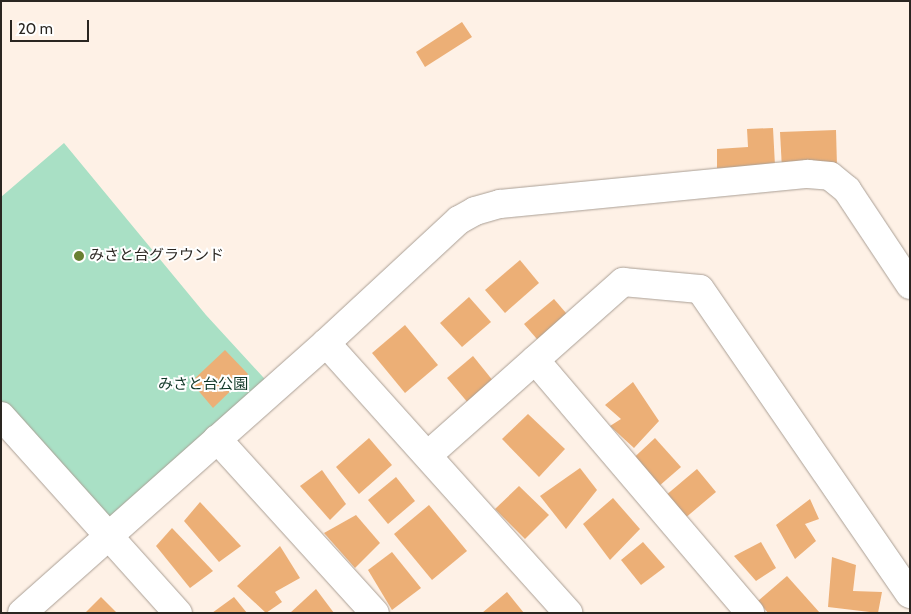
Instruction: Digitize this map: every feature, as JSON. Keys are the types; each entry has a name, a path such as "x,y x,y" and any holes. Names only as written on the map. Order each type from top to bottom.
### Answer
{"street":[{"path":"22,613 326,343 459,220 475,210 500,204 808,174 830,176 848,190 910,285"},
{"path":"428,455 623,282 700,289 910,594"},
{"path":"326,343 568,613"},
{"path":"535,360 750,613"},
{"path":"1,416 107,537 178,613"},
{"path":"216,440 375,613"}],"green space":[{"name":"みさと台グラウンド","path":"64,143 206,315 274,389 107,537 1,416 1,197"}],"building":[{"path":"462,22 472,37 425,67 416,52"},
{"path":"773,128 775,166 717,168 717,149 748,147 747,129"},
{"path":"836,130 837,167 782,169 780,132"},
{"path":"520,260 539,283 505,313 485,290"},
{"path":"469,297 491,322 462,347 440,323"},
{"path":"554,299 572,320 542,345 524,324"},
{"path":"405,325 438,365 405,393 372,353"},
{"path":"225,350 248,374 213,408 191,382"},
{"path":"473,356 494,382 469,404 447,378"},
{"path":"633,382 659,421 634,448 610,426 621,419 605,405"},
{"path":"528,414 565,449 539,477 502,439"},
{"path":"369,438 392,465 359,494 336,467"},
{"path":"655,438 681,467 651,493 626,465"},
{"path":"580,468 597,490 566,529 540,496"},
{"path":"697,469 716,492 684,519 665,496"},
{"path":"322,470 346,504 330,520 300,486"},
{"path":"396,477 415,501 388,524 368,500"},
{"path":"519,486 549,515 525,539 495,509"},
{"path":"613,498 640,529 610,560 583,524"},
{"path":"810,499 819,519 805,524 816,541 795,559 776,525"},
{"path":"200,502 241,546 219,562 184,521"},
{"path":"429,505 467,551 432,580 394,534"},
{"path":"356,515 380,543 355,568 324,533"},
{"path":"172,528 213,571 190,588 156,546"},
{"path":"643,542 665,567 641,585 621,560"},
{"path":"761,542 776,568 756,581 734,556"},
{"path":"280,546 300,578 275,592 282,602 266,613 237,586"},
{"path":"392,552 421,588 392,610 368,570"},
{"path":"832,557 856,565 853,591 882,592 878,613 828,607"},
{"path":"787,576 820,613 768,613 758,601"},
{"path":"316,589 334,613 290,613"},
{"path":"507,592 524,613 482,613"},
{"path":"101,597 117,613 85,613"},
{"path":"234,597 247,613 212,613"}],"place":[{"name":"みさと台グラウンド","path":"79,256"}],"park label":[{"name":"みさと台公園","path":"203,385"}]}
